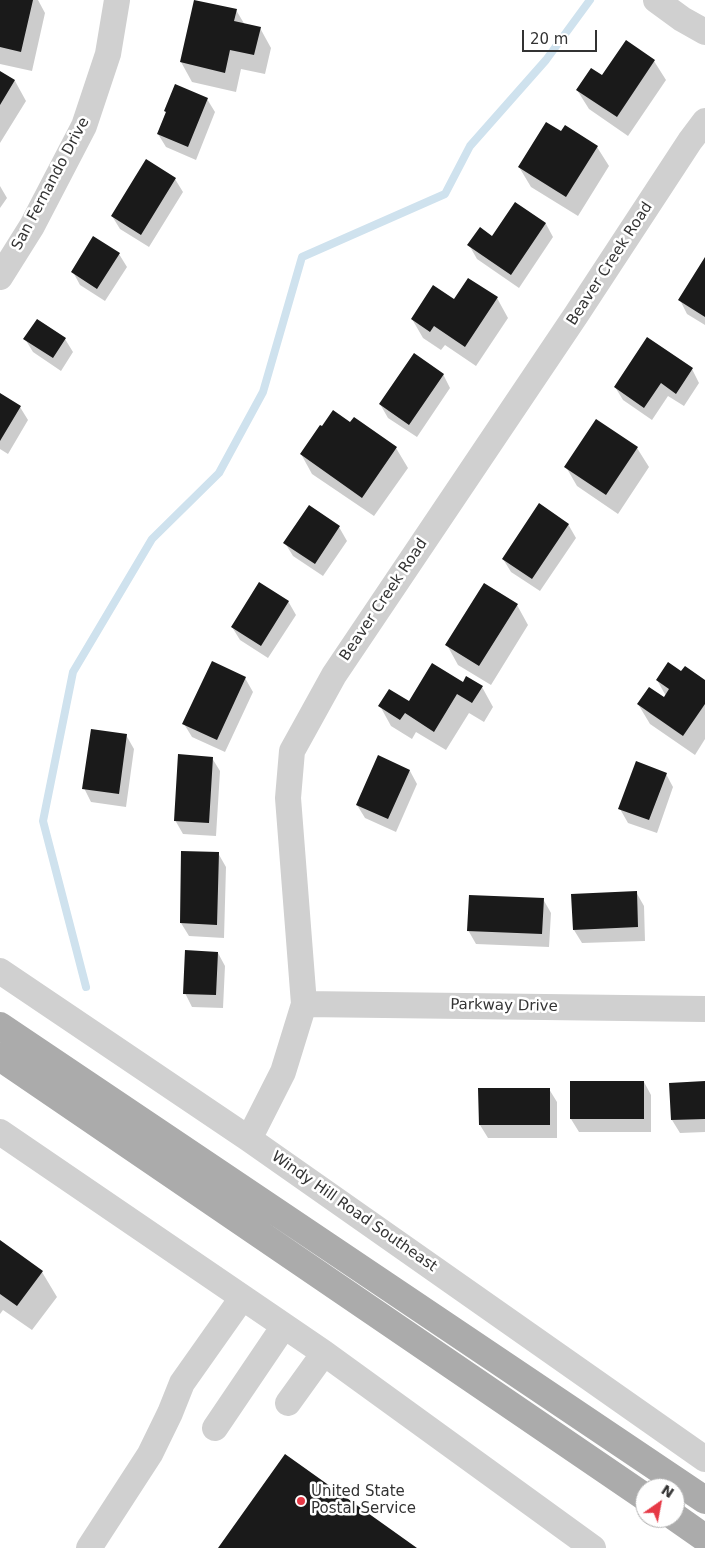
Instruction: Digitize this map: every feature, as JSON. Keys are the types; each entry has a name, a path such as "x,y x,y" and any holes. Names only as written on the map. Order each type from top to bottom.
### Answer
{"main road":[{"path":"0,1026 705,1500"},
{"path":"0,1057 635,1490"},
{"path":"685,1525 705,1538"}],"street":[{"name":"San Fernando Drive","path":"0,277 32,226 84,126 108,54 117,0"},
{"path":"656,0 682,19 705,32"},
{"name":"Beaver Creek Road","path":"249,1139 283,1072 304,1004 288,798 292,751 334,676 690,141 705,122"},
{"name":"Windy Hill Road Southeast","path":"0,971 249,1139 705,1459"},
{"name":"Parkway Drive","path":"304,1004 705,1009"},
{"path":"0,1132 324,1353 593,1548"},
{"path":"89,1548 150,1454 182,1384 242,1298"},
{"path":"215,1428 284,1326"},
{"path":"288,1403 324,1353"}],"building":[{"path":"0,0 33,0 21,52 0,47"},
{"path":"194,0 237,9 234,21 261,27 254,55 230,50 225,73 180,62"},
{"path":"626,40 655,60 617,117 576,90 591,68 602,75"},
{"path":"0,71 15,80 0,105"},
{"path":"175,84 208,98 188,147 157,134"},
{"path":"546,122 561,131 565,125 598,146 566,197 518,167"},
{"path":"146,159 176,178 141,235 111,216"},
{"path":"515,202 546,223 511,275 467,245 480,227 492,236"},
{"path":"93,236 120,253 97,289 71,272"},
{"path":"705,257 705,317 678,300"},
{"path":"468,278 498,297 465,347 434,326 430,332 411,319 433,285 454,299"},
{"path":"37,319 66,338 53,358 23,339"},
{"path":"647,337 693,368 676,394 661,383 644,408 614,387"},
{"path":"414,353 444,374 409,425 379,404"},
{"path":"0,393 21,406 0,441"},
{"path":"333,410 350,422 354,417 397,447 362,498 300,454"},
{"path":"596,419 638,447 606,495 564,467"},
{"path":"539,503 569,524 532,579 502,559"},
{"path":"309,505 340,526 315,564 283,543"},
{"path":"259,582 289,601 261,646 231,627"},
{"path":"484,583 518,604 479,666 445,645"},
{"path":"212,661 246,677 217,740 182,724"},
{"path":"668,662 681,671 685,666 705,680 705,704 683,736 637,704 649,687 664,697 669,689 656,680"},
{"path":"432,663 463,682 466,676 483,686 472,703 457,694 434,732 405,713 400,720 378,706 389,689 409,701"},
{"path":"91,729 127,734 119,794 82,789"},
{"path":"178,754 213,757 209,823 174,821"},
{"path":"378,755 410,770 388,819 356,805"},
{"path":"636,761 667,773 649,820 618,809"},
{"path":"181,851 219,852 217,925 180,923"},
{"path":"637,891 638,927 573,930 571,894"},
{"path":"469,895 544,898 542,934 467,931"},
{"path":"185,950 218,952 216,995 183,994"},
{"path":"570,1081 644,1081 644,1119 570,1119"},
{"path":"705,1081 705,1119 671,1120 669,1083"},
{"path":"478,1088 550,1088 550,1125 479,1125"},
{"path":"0,1240 43,1271 17,1306 0,1294"},
{"name":"United State Postal Service","path":"285,1454 417,1548 218,1548"}],"waterway":[{"path":"86,987 43,821 73,672 152,539 219,473 263,392 302,257 445,194 470,146 546,60 590,0"}],"place":[{"name":"United State Postal Service","path":"301,1501"}]}
